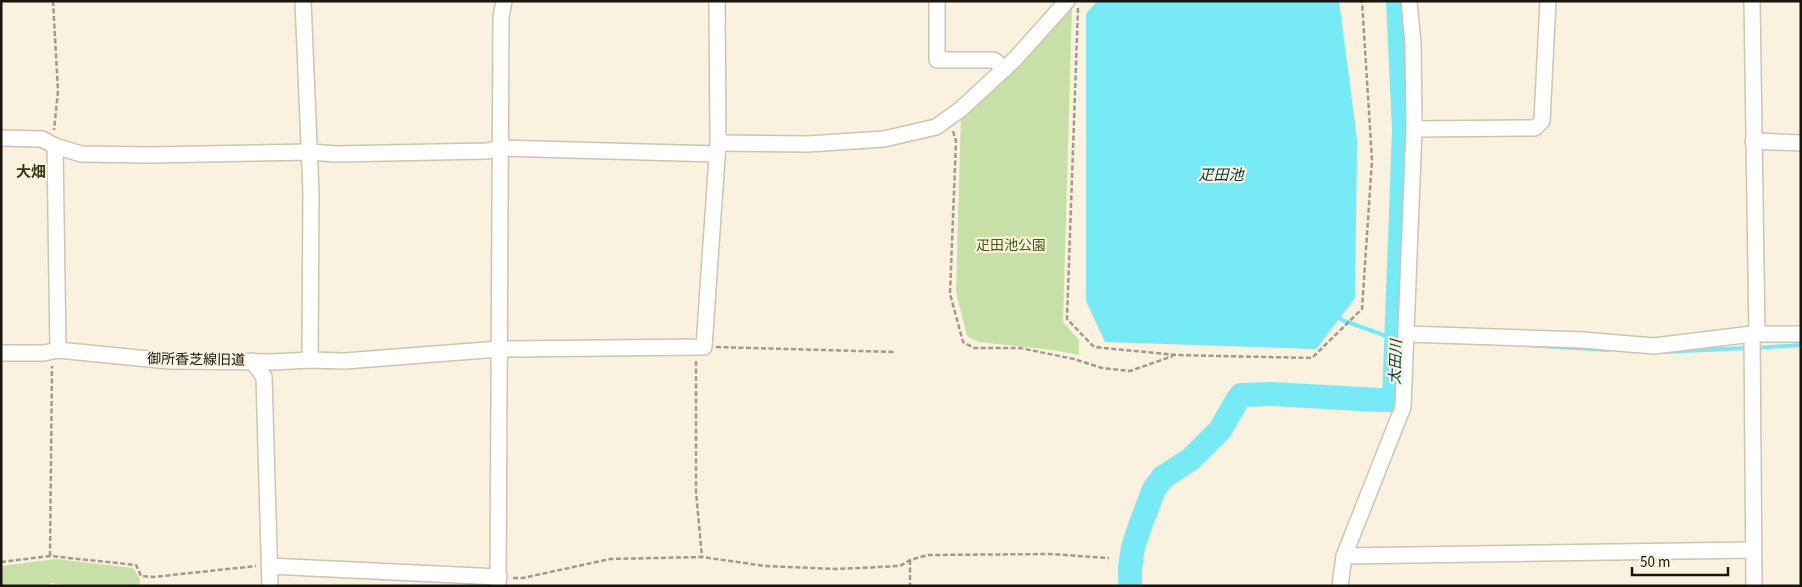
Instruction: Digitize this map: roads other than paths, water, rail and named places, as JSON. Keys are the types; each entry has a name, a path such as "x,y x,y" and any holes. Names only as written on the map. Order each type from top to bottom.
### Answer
{"street":[{"path":"303,1 311,192 310,360"},
{"path":"269,566 498,582 501,17 504,1"},
{"path":"252,361 345,361 499,349 700,347 718,149 717,1"},
{"path":"936,1 936,60 994,60 1005,69"},
{"path":"1340,586 1344,556 1403,407 1414,129 1413,44 1409,1"},
{"path":"1414,129 1535,128 1542,121 1548,1"},
{"path":"1752,1 1754,586"},
{"path":"1,138 42,139 81,154 151,155 310,152 336,154 487,150 500,148 718,149 884,139 936,127 949,118 1005,69 1072,4"},
{"path":"1753,141 1801,143"},
{"path":"54,145 55,351"},
{"path":"1407,334 1582,340 1654,346 1754,334 1801,334"},
{"name":"御所香芝線旧道","path":"1,353 44,353 55,351 168,361 252,361 264,377 270,586"},
{"path":"1344,556 1753,550"}],"water":[{"name":"疋田池","path":"1097,1 1339,1 1357,140 1355,298 1316,349 1105,342 1086,301 1086,14"}],"waterway":[{"name":"太田川","path":"1130,586 1133,547 1154,489 1163,477 1191,459 1220,430 1241,395 1272,394 1394,400 1404,130 1398,1"},
{"path":"1336,315 1342,320 1401,341"},
{"path":"1525,345 1608,350"},
{"path":"1755,348 1801,345"},
{"path":"1663,352 1748,348"}],"district":[{"name":"大畑","path":"31,172"}],"park label":[{"name":"疋田池公園","path":"1011,246"}]}
